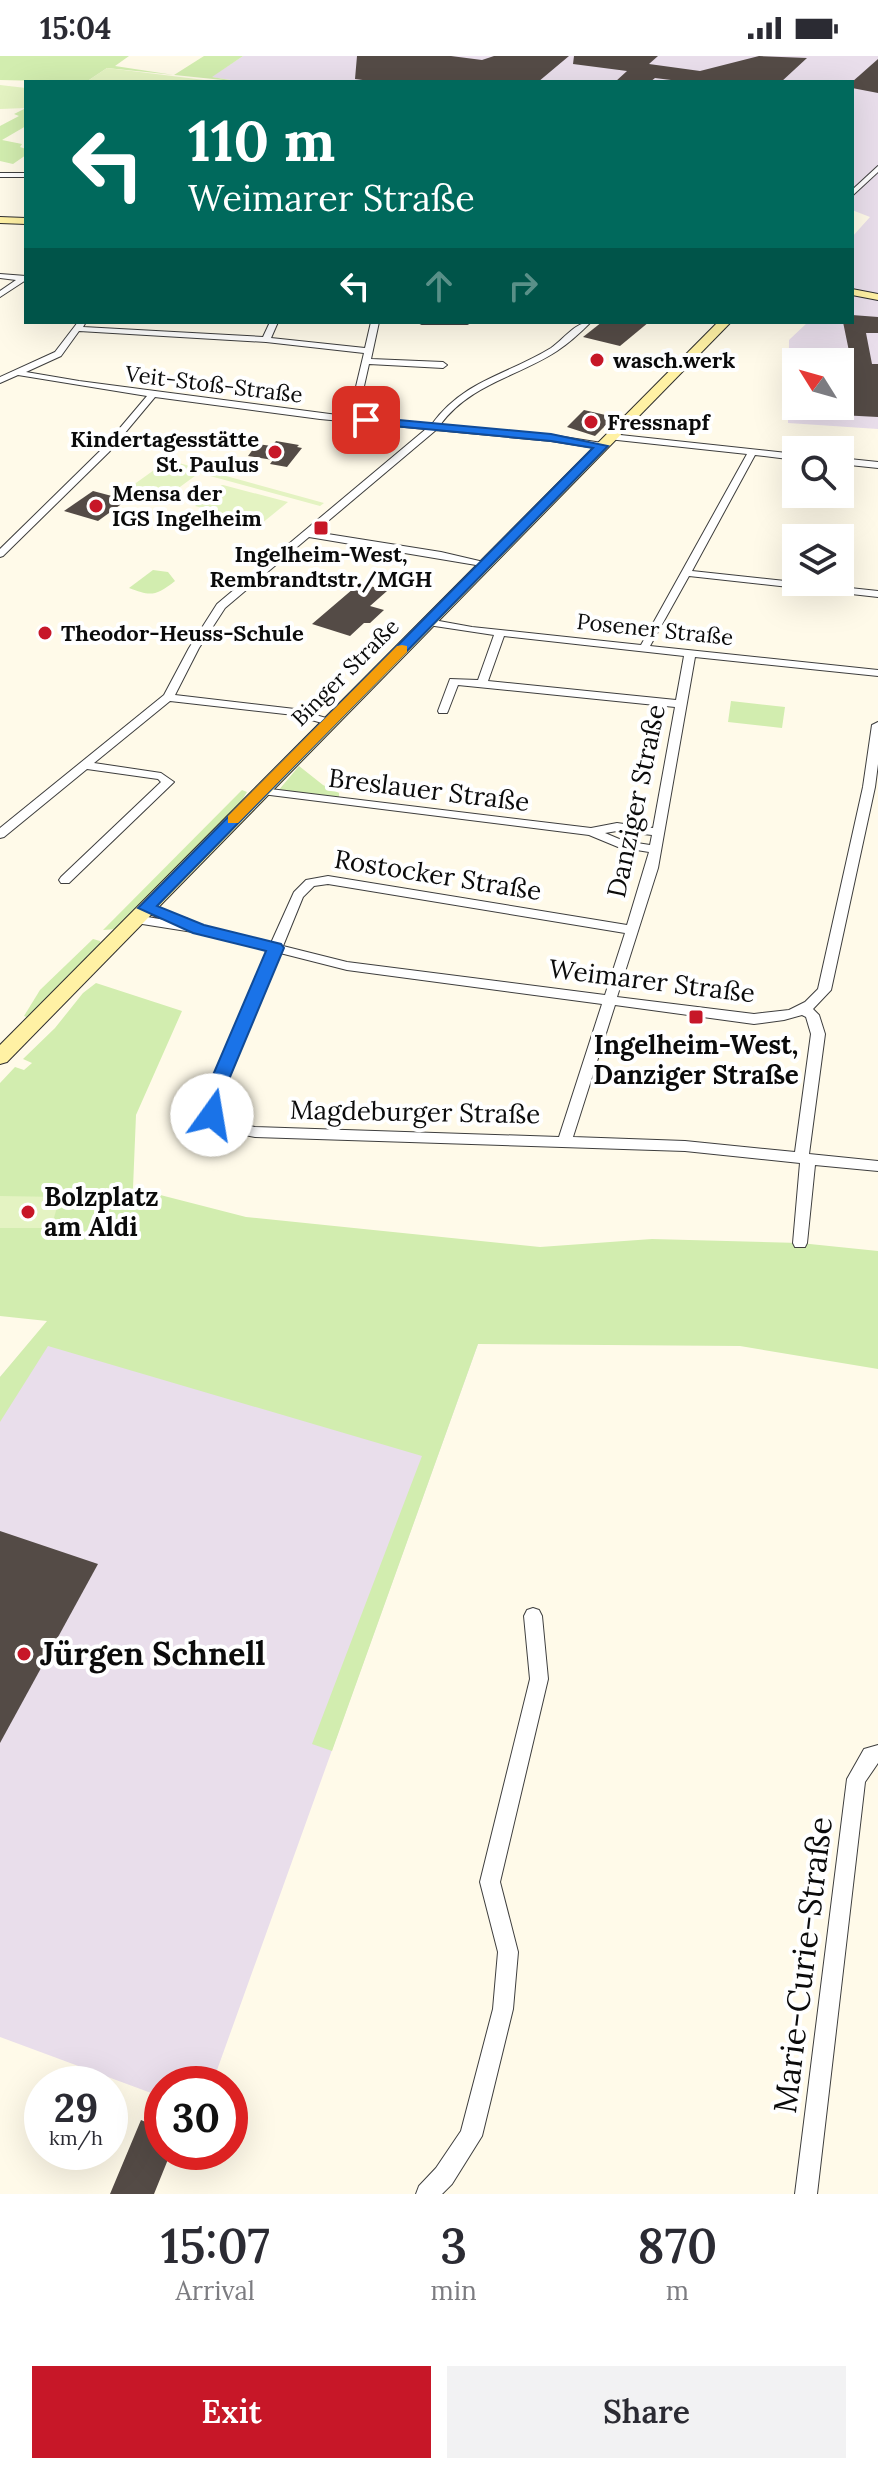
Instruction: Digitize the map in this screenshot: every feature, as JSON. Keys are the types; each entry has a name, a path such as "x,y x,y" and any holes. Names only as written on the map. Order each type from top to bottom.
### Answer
{"main road":[{"path":"0,220 24,221"},
{"path":"854,292 878,297"},
{"name":"Binger Straße","path":"4,1048 723,324"}],"street":[{"path":"854,191 878,168"},
{"path":"0,175 24,175"},
{"path":"0,276 24,278"},
{"path":"0,295 24,278"},
{"path":"266,340 273,324"},
{"path":"348,419 375,324"},
{"path":"0,834 168,697 221,606 435,426 448,406 501,374 551,351 585,324"},
{"path":"0,380 58,354 81,326 266,340 443,365"},
{"name":"Veit-Stoß-Straße","path":"14,372 153,394 348,419 782,456"},
{"path":"0,554 106,450 153,394"},
{"path":"644,648 752,453"},
{"path":"854,462 878,465"},
{"path":"306,533 350,545 461,557 485,565"},
{"path":"687,573 878,594"},
{"name":"Posener Straße","path":"428,622 500,633 878,673"},
{"path":"482,684 500,633"},
{"name":"Danziger Straße","path":"565,1140 655,849 690,653"},
{"path":"443,711 454,681 681,704"},
{"path":"168,697 295,712 329,722"},
{"path":"800,1243 818,1034 812,1015 805,1010 824,990 874,787 878,725"},
{"path":"65,880 168,782 161,776 85,765"},
{"name":"Breslauer Straße","path":"262,791 591,832 622,844 655,849"},
{"name":"Breslauer Straße","path":"591,832 617,827 658,832"},
{"name":"Rostocker Straße","path":"275,948 298,895 310,883 318,881 632,930"},
{"name":"Weimarer Straße","path":"141,913 347,966 754,1019 779,1018 805,1010"},
{"name":"Magdeburger Straße","path":"275,948 213,1096 211,1108 215,1121 223,1126 255,1132 439,1140 565,1140 685,1146 878,1166"},
{"path":"427,2194 444,2176 471,2136 503,2009 508,1952 490,1882 539,1679 533,1616"},
{"name":"Marie-Curie-Straße","path":"806,2194 856,1779 871,1755 878,1754"}],"shaded area":[{"path":"243,56 878,56 878,429 788,423 788,420 854,420 854,348 789,348 789,340 806,324 854,324 854,235 870,217 854,211 854,80 231,80 211,77"},
{"name":"Jürgen Schnell","path":"48,1321 478,1344 218,2066 144,2066 144,2090 128,2084 128,2066 78,2066 0,2037 0,1377"}],"green space":[{"path":"0,56 129,56 115,66 173,75 107,68 89,80 0,80"},
{"path":"204,56 243,56 212,77 230,80 174,75"},
{"path":"107,68 205,80 89,80"},
{"path":"0,85 24,88 24,108 0,109"},
{"path":"24,109 24,127 2,140 22,144 20,147 24,148 24,156 13,164 0,161 0,126 19,116 14,114"},
{"path":"168,460 324,503 320,506 199,473 158,503 122,493"},
{"path":"222,485 288,502 261,524 195,506"},
{"path":"153,570 168,572 175,581 152,594 129,588"},
{"path":"731,701 785,707 782,728 728,722"},
{"path":"299,766 339,793 339,797 278,791"},
{"path":"242,790 247,792 234,813 118,929 103,930"},
{"path":"93,939 100,941 101,946 29,1018 24,1016 40,990"},
{"path":"96,983 182,1011 136,1115 133,1188 246,1217 540,1247 652,1239 800,1243 878,1251 878,1369 740,1346 478,1344 332,1751 312,1744 422,1456 48,1346 0,1422 0,1377 47,1321 0,1316 0,1083 15,1067 24,1070 32,1063 23,1059 55,1028 83,993"},
{"name":"Bolzplatz am Aldi","path":"0,1196 60,1197 51,1228 0,1228"}],"building":[{"path":"357,56 451,56 482,60 494,56 569,56 540,80 355,79"},
{"path":"574,56 658,56 649,64 700,71 759,56 807,58 783,80 617,80 627,71 573,64"},
{"path":"878,59 878,93 854,88 854,80"},
{"path":"854,315 878,317 878,333 866,333 872,364 878,364 878,417 854,416 854,348 848,348 843,324 854,324"},
{"path":"599,324 647,324 620,346 583,337"},
{"name":"Fressnapf","path":"584,410 614,417 595,436 567,427"},
{"name":"Kindertagesstätte St. Paulus","path":"276,441 302,448 287,467 270,464 273,460 248,456 257,444 272,446"},
{"name":"Mensa der IGS Ingelheim","path":"93,491 127,500 98,521 64,511"},
{"path":"360,583 387,591 370,606 384,610 370,623 364,623 350,636 312,624"},
{"name":"Jürgen Schnell","path":"0,1531 98,1564 0,1743"},
{"path":"141,2120 144,2121 144,2170 164,2170 154,2194 110,2194 120,2170 128,2170 128,2151"}],"slow traffic":[{"path":"233,820 402,649"}],"place":[{"name":"wasch.werk","path":"597,360"},
{"name":"Fressnapf","path":"591,422"},
{"name":"Kindertagesstätte St. Paulus","path":"275,452"},
{"name":"Mensa der IGS Ingelheim","path":"96,506"},
{"name":"Ingelheim-West, Rembrandtstr./MGH","path":"321,528"},
{"name":"Theodor-Heuss-Schule","path":"45,633"},
{"name":"Ingelheim-West, Danziger Straße","path":"696,1017"},
{"name":"Bolzplatz am Aldi","path":"28,1212"},
{"name":"Jürgen Schnell","path":"24,1654"}],"route":[{"path":"212,1115 213,1096 275,948 199,929 146,908 602,446 366,420"}]}
